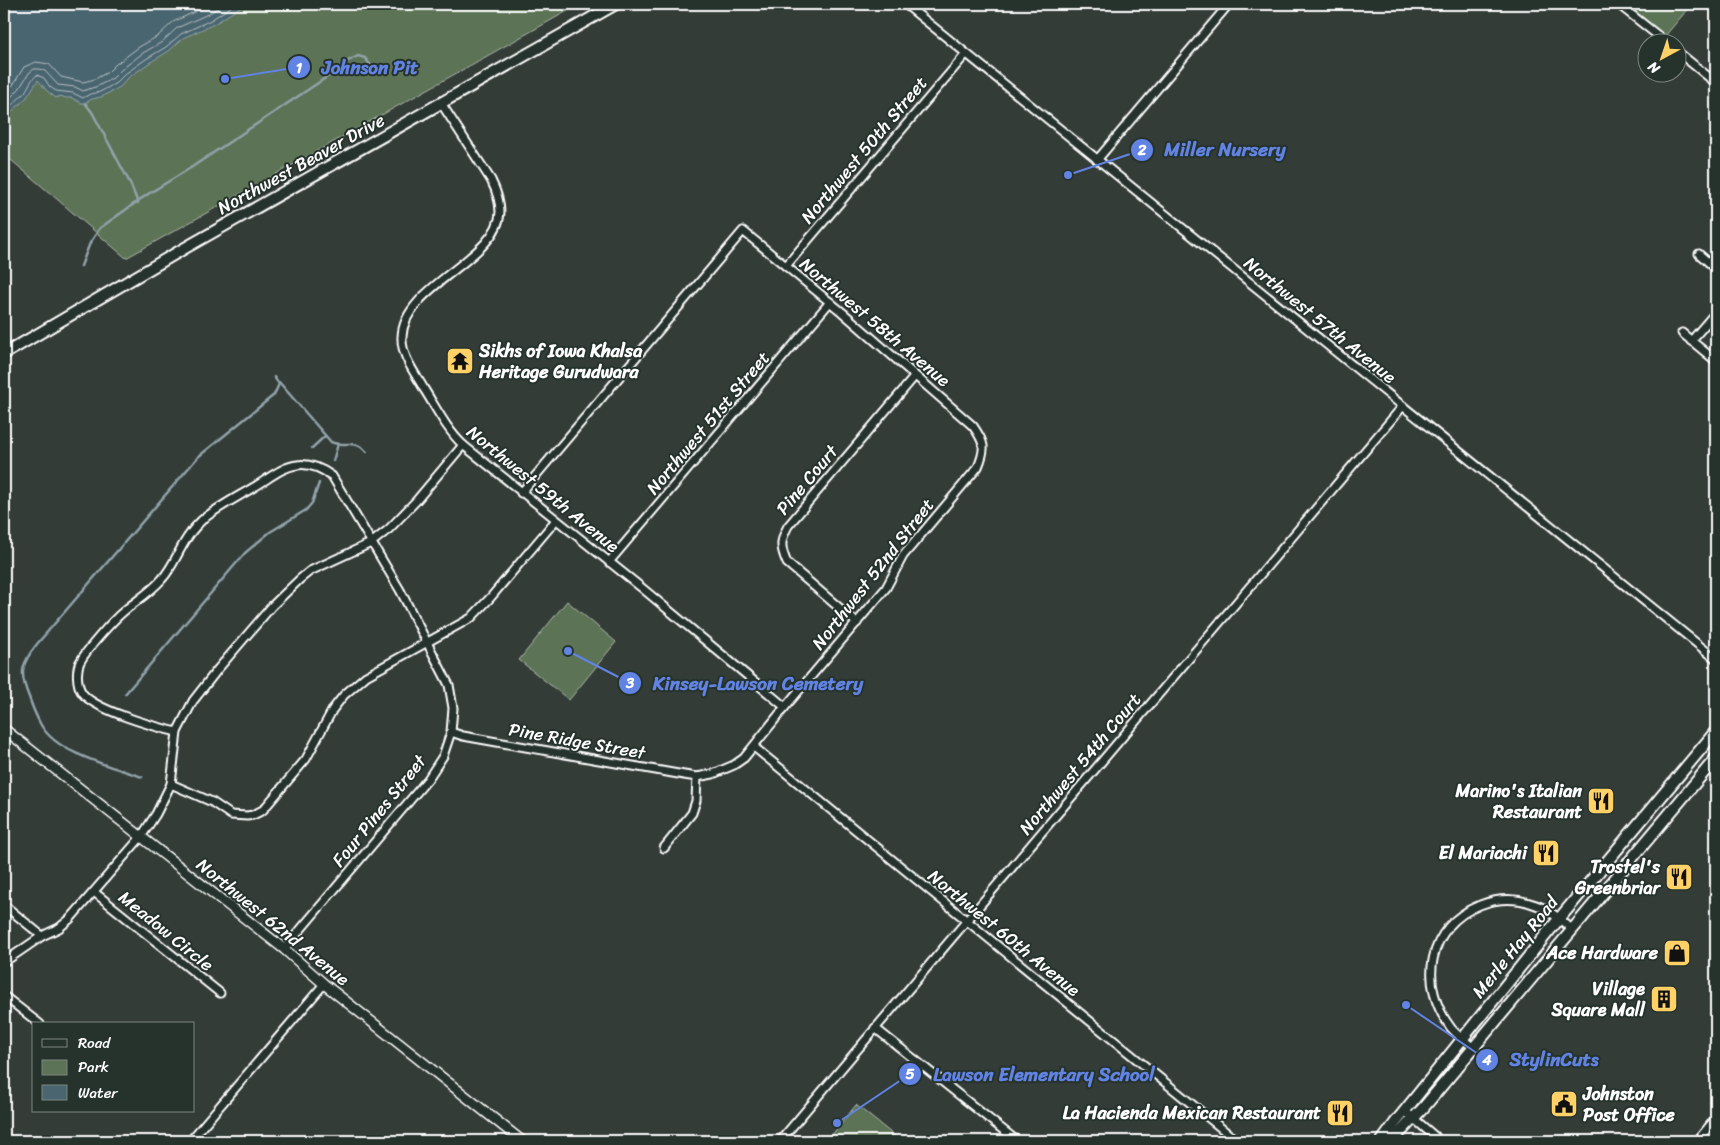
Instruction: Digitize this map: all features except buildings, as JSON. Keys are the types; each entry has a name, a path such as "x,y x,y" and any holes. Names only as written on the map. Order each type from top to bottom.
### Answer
{"main road":[{"name":"Northwest Beaver Drive","path":"4,354 194,243 616,4"},
{"name":"Merle Hay Road","path":"1382,1141 1462,1038 1716,731"},
{"name":"Merle Hay Road","path":"1392,1141 1413,1119 1574,930 1716,758"}],"street":[{"name":"Northwest 57th Avenue","path":"905,4 1716,659"},
{"path":"1097,160 1229,4"},
{"path":"1618,4 1653,32"},
{"name":"Northwest 50th Street","path":"786,266 966,54"},
{"path":"1688,60 1716,83"},
{"name":"Northwest 59th Avenue","path":"441,103 491,180 497,193 500,214 498,225 483,244 412,307 405,323 402,337 404,353 410,366 451,433 463,445 785,707"},
{"name":"Northwest 58th Avenue","path":"521,493 743,231 830,302 973,426 982,440"},
{"path":"1699,254 1716,269"},
{"name":"Northwest 51st Street","path":"609,562 830,302"},
{"path":"1692,342 1716,312"},
{"path":"1682,334 1716,361"},
{"name":"Pine Court","path":"856,622 787,563 783,554 781,538 788,526 915,376"},
{"name":"Northwest 54th Court","path":"780,1141 1403,406"},
{"name":"Northwest 52nd Street","path":"697,777 713,774 734,765 754,747 785,707 886,588 903,556 978,467 984,454 982,440"},
{"path":"4,962 42,936 59,928 70,919 141,837 156,814 171,784 177,732 193,701 218,668 287,590 310,572 371,543 389,529 463,445"},
{"name":"Four Pines Street","path":"177,732 156,727 100,707 88,700 81,693 77,682 79,663 101,635 123,612 146,595 163,578 189,534 201,520 281,470 298,464 313,466 323,470 332,476 400,590 449,685 453,708 451,732 443,756 428,779 284,949"},
{"path":"171,784 212,802 231,814 242,817 258,813 268,806 306,759 333,709 344,695 366,676 464,622 481,609 556,520"},
{"name":"Northwest 62nd Avenue","path":"4,729 284,949 324,984 522,1141"},
{"name":"Pine Ridge Street","path":"451,732 463,736 697,777"},
{"name":"Northwest 60th Avenue","path":"754,747 1236,1141"},
{"path":"664,848 692,813 696,801 697,777"},
{"name":"Meadow Circle","path":"94,892 220,993"},
{"path":"1474,1048 1452,1028 1441,1011 1431,980 1435,950 1445,930 1462,914 1486,903 1501,900 1518,900 1535,904 1574,930"},
{"path":"4,905 42,936"},
{"path":"190,1141 324,984"},
{"path":"4,996 37,1022"},
{"path":"875,1028 1017,1141"},
{"path":"1405,1111 1440,1141"},
{"path":"1697,1141 1716,1118"}],"green space":[{"path":"4,4 580,4 126,258 4,154"},
{"path":"1632,4 1692,4 1668,32 1660,32 1636,13"},
{"path":"567,601 616,642 569,700 519,660"},
{"path":"856,1105 901,1141 827,1141"}],"water":[{"path":"4,4 241,4 239,8 214,24 183,38 169,51 128,78 120,87 101,97 85,103 72,98 60,96 56,98 38,80 27,97 6,117 4,114"}],"waterway":[{"path":"81,266 90,243 100,228 148,194 330,75 346,62 358,56 365,58 377,73"},
{"path":"85,103 92,112 130,183 138,203"},
{"path":"142,777 86,758 59,744 49,735 37,718 26,689 23,669 28,657 37,644 198,457 274,395 279,384 274,377"},
{"path":"279,382 331,442 358,445 367,452"},
{"path":"312,448 325,436"},
{"path":"333,461 338,444"},
{"path":"125,694 245,553 270,532 306,510 312,503 319,483"}],"place":[{"name":"Johnson Pit","path":"225,79"},
{"name":"Miller Nursery","path":"1068,175"},
{"name":"Sikhs of Iowa Khalsa Heritage Gurudwara","path":"460,361"},
{"name":"Kinsey-Lawson Cemetery","path":"568,651"},
{"name":"Marino's Italian Restaurant","path":"1601,801"},
{"name":"El Mariachi","path":"1546,853"},
{"name":"Trostel's Greenbriar","path":"1679,877"},
{"name":"Ace Hardware","path":"1677,953"},
{"name":"Village Square Mall","path":"1664,999"},
{"name":"StylinCuts","path":"1406,1005"},
{"name":"Johnston Post Office","path":"1564,1104"},
{"name":"La Hacienda Mexican Restaurant","path":"1340,1113"},
{"name":"Lawson Elementary School","path":"837,1123"}]}
